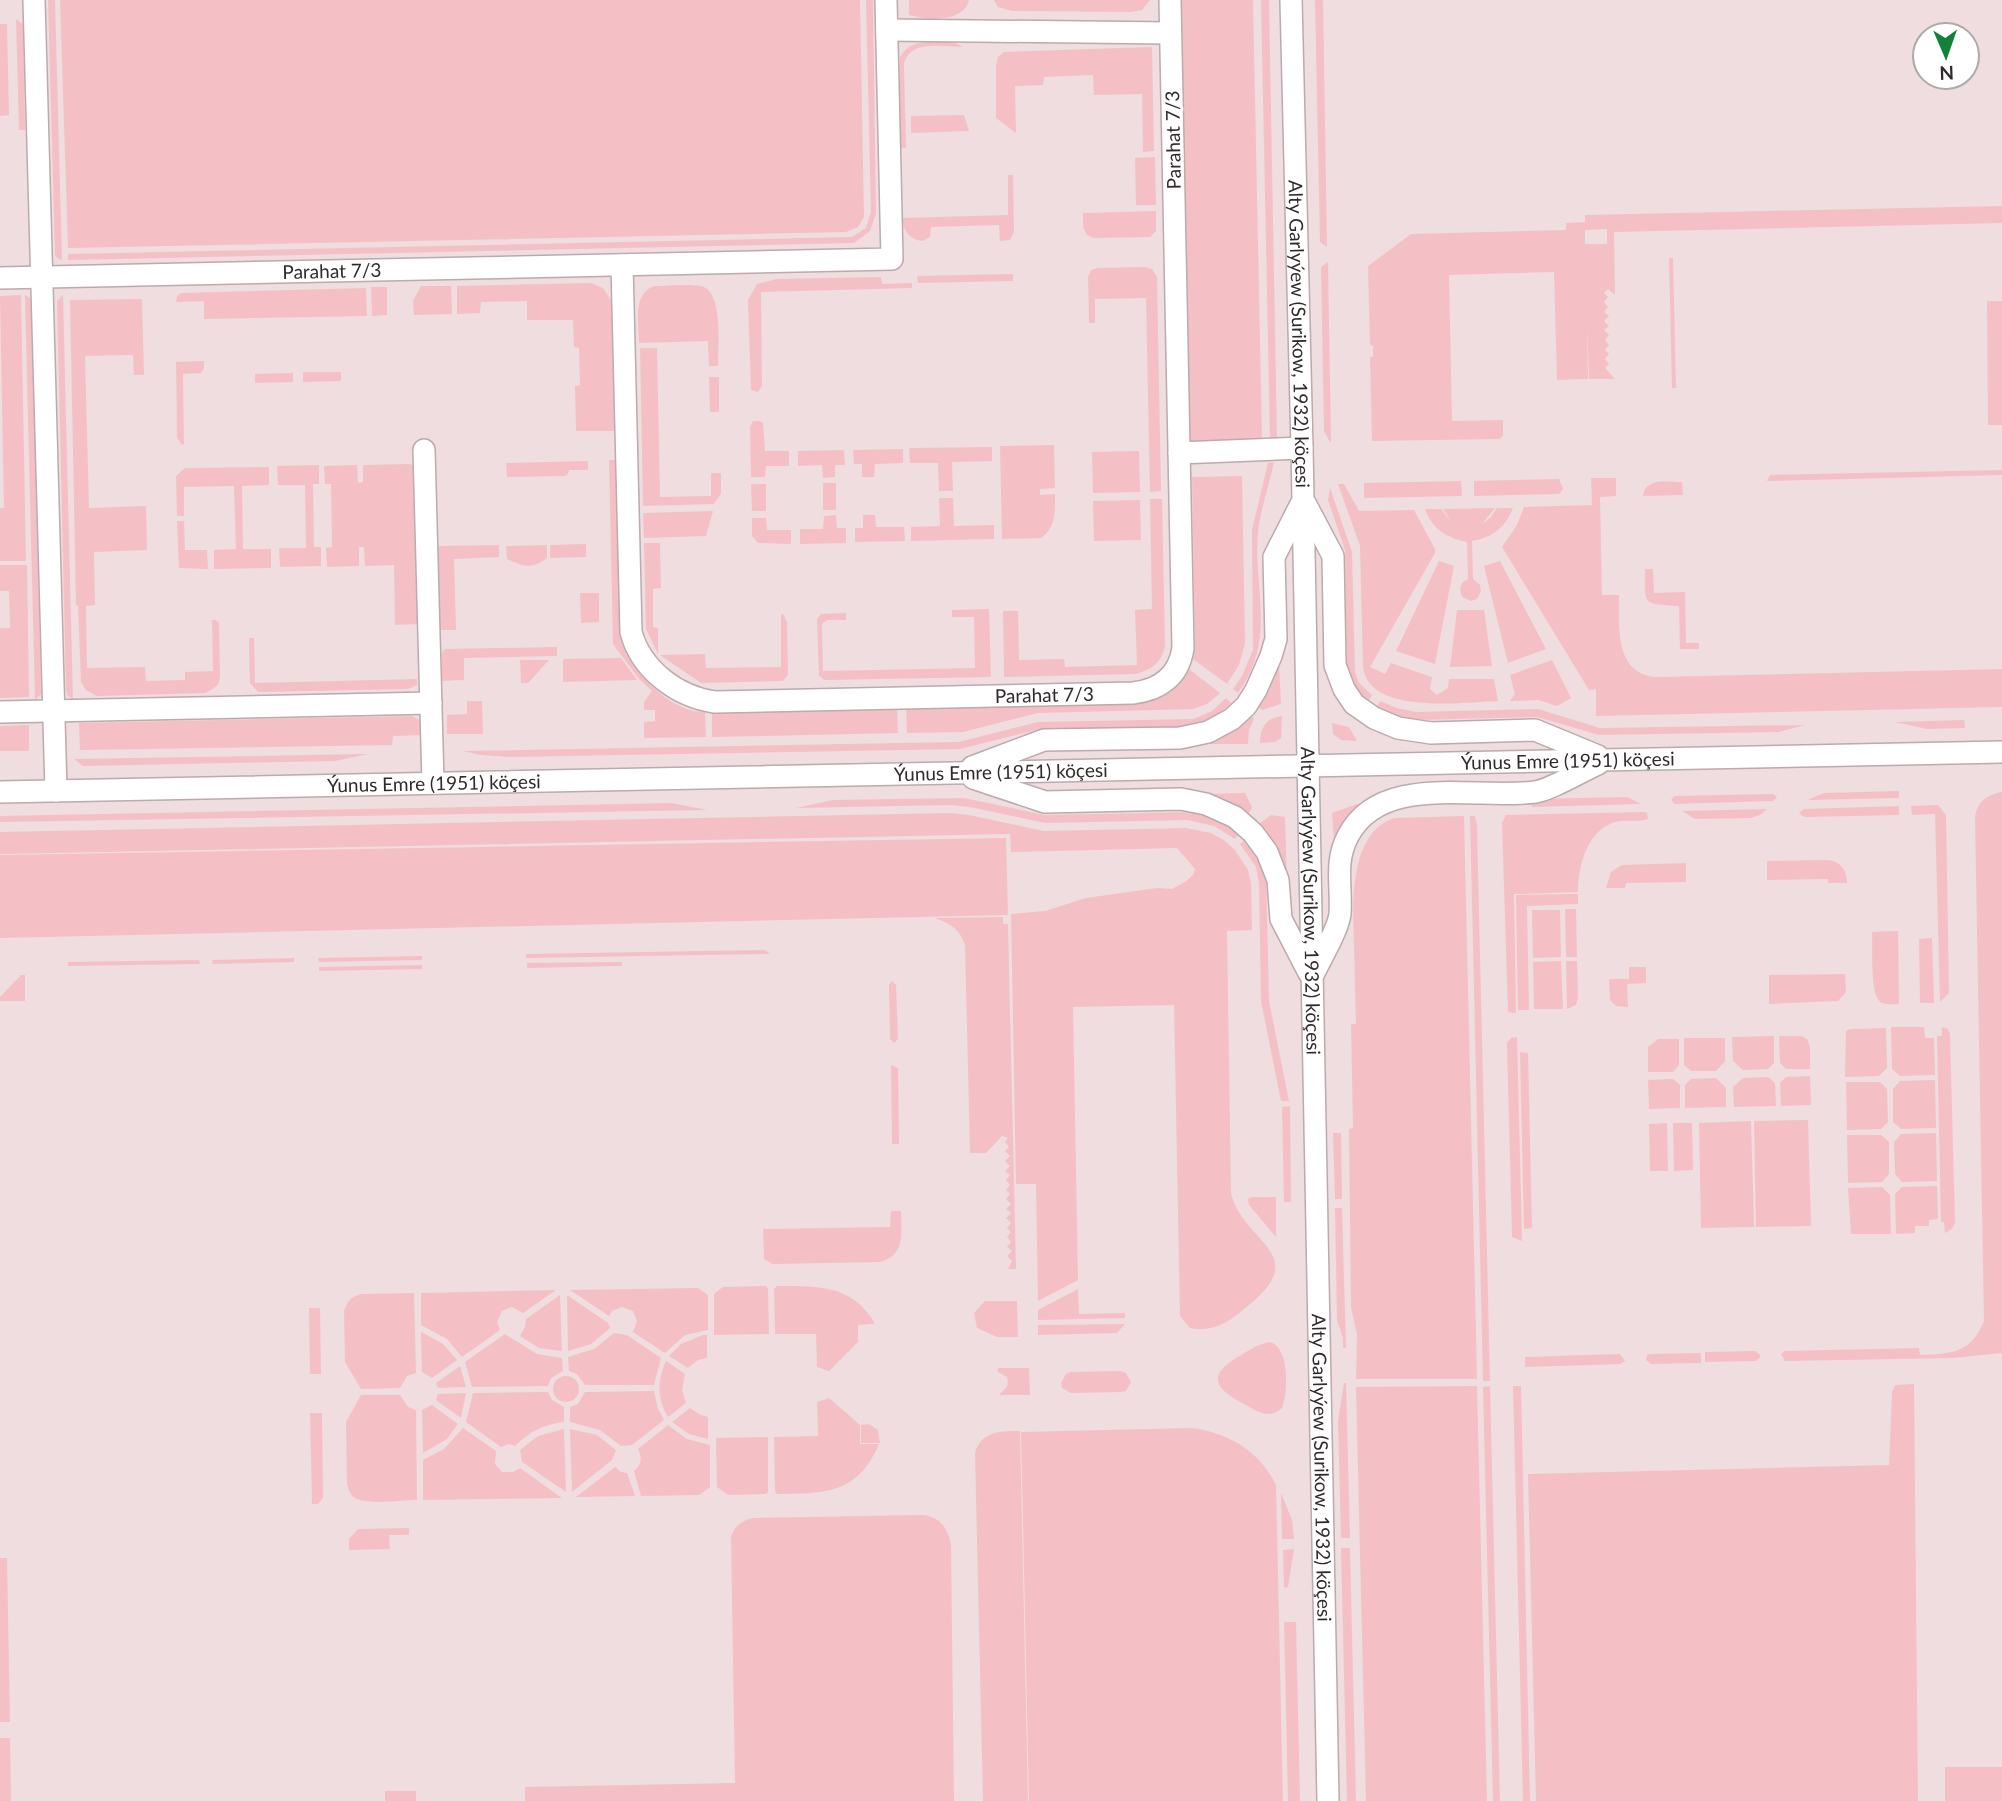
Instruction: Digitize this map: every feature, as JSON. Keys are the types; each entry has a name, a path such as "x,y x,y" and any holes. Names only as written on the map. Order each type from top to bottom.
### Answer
{"street":[{"path":"34,0 57,791"},
{"path":"886,0 887,30 1170,33"},
{"name":"Parahat 7/3","path":"622,265 631,632 638,653 646,663 689,696 715,702 1119,693 1143,692 1163,684 1177,670 1182,660 1183,648 1170,0"},
{"name":"Alty Garlyýew (Surikow, 1932) köçesi","path":"1290,0 1302,448 1328,1801"},
{"name":"Parahat 7/3","path":"0,278 892,259 887,30"},
{"path":"1179,453 1302,448"},
{"path":"424,450 433,783"},
{"path":"1303,499 1332,556 1335,665 1344,689 1354,704 1385,724 1431,733 1535,730 1606,760"},
{"path":"956,772 1044,740 1197,736 1219,728 1232,719 1246,706 1256,690 1271,656 1276,639 1274,557 1303,499"},
{"path":"0,712 431,703"},
{"name":"Ýunus Emre (1951) köçesi","path":"0,792 2002,752"},
{"path":"1312,978 1340,918 1339,866 1343,847 1357,821 1369,810 1385,801 1406,796 1537,792 1606,760"},
{"path":"956,772 1045,802 1181,799 1206,804 1235,817 1253,832 1267,852 1278,880 1281,919 1312,978"}],"shaded area":[{"path":"48,0 55,0 62,260 55,255"},
{"path":"60,0 860,0 864,217 858,227 846,232 68,248"},
{"path":"866,0 873,0 876,213 870,231 854,243 68,260 68,254 852,237 866,228 871,212"},
{"path":"909,0 969,0 960,13 935,19 909,15"},
{"path":"994,0 1150,0 1142,10 1130,12 1012,11 998,7"},
{"path":"1181,0 1253,0 1262,439 1189,441"},
{"path":"1261,0 1269,0 1277,439 1270,439"},
{"path":"1315,0 1323,0 1327,247 1320,242"},
{"path":"16,19 23,24 25,130 19,130"},
{"path":"0,24 7,24 9,115 0,116"},
{"path":"953,42 963,47 928,46 912,51 907,57 904,65 906,148 900,148 900,57 917,43"},
{"path":"1152,47 1154,151 1143,152 1142,94 1094,95 1093,75 1044,77 1043,85 1015,86 1016,133 996,118 996,65 998,57 1004,52"},
{"path":"964,115 969,131 911,133 911,116"},
{"path":"1155,157 1156,205 1136,205 1135,158"},
{"path":"1008,175 1013,175 1014,232 1010,240 1000,241 999,225 931,227 930,237 923,241 914,239 906,231 902,218 1008,215"},
{"path":"2002,206 2002,223 1614,232 1615,295 1608,289 1604,293 1608,297 1604,302 1608,307 1604,312 1609,316 1604,321 1609,326 1604,330 1609,335 1605,340 1609,345 1605,350 1609,354 1605,359 1609,364 1605,368 1615,379 1589,379 1587,322 1588,379 1557,380 1554,272 1449,275 1452,421 1503,420 1503,436 1499,439 1372,441 1370,357 1373,357 1373,346 1370,345 1368,266 1411,234 1566,230 1566,223 1585,222 1585,215","holes":["1607,229 1607,244 1585,244 1585,230"]},
{"path":"1156,211 1156,231 1150,237 1093,238 1087,235 1083,227 1083,213"},
{"path":"1669,258 1673,258 1676,388 1672,388"},
{"path":"1328,262 1331,442 1324,431 1321,267"},
{"path":"1145,267 1152,269 1157,277 1161,491 1150,492 1146,298 1095,299 1095,323 1089,323 1088,277 1091,270"},
{"path":"1013,274 1013,281 918,283 917,276"},
{"path":"881,277 882,284 912,283 912,288 761,292 762,386 758,392 751,390 748,300 757,284 777,279"},
{"path":"591,283 603,288 612,302 615,431 576,431 575,386 580,385 579,348 574,347 573,320 527,320 527,301 481,302 480,313 457,314 457,286"},
{"path":"421,286 451,286 452,314 414,315 413,301"},
{"path":"654,286 699,286 710,292 717,311 718,366 709,366 708,341 639,343 638,310 642,296"},
{"path":"371,287 387,287 387,315 372,316"},
{"path":"366,288 367,316 204,319 204,301 176,302 181,293"},
{"path":"21,295 26,561 0,561 0,508 4,508 0,296"},
{"path":"25,295 30,298 32,305 41,694 35,700"},
{"path":"63,295 73,699 68,696 66,690 57,301"},
{"path":"142,299 144,375 134,375 133,355 85,356 89,508 146,506 147,550 94,552 95,605 86,606 87,668 145,667 146,681 185,680 185,672 213,671 212,620 216,620 219,623 220,677 218,685 206,693 97,696 86,690 81,682 76,605 70,300"},
{"path":"1987,301 2002,301 2002,425 1988,425"},
{"path":"640,348 657,348 660,497 711,496 711,473 721,473 721,494 714,504 643,506"},
{"path":"204,361 201,373 183,374 182,445 177,438 176,362"},
{"path":"303,372 341,372 341,381 303,382"},
{"path":"293,373 293,382 255,383 255,374"},
{"path":"709,377 719,377 719,412 710,412"},
{"path":"753,421 763,423 765,451 789,451 789,466 766,466 765,477 751,477 750,427"},
{"path":"1054,445 1055,488 1040,489 1040,495 1055,494 1054,519 1050,529 1041,538 1002,539 1000,446"},
{"path":"992,447 992,461 952,462 953,491 939,491 938,463 910,463 909,448"},
{"path":"903,449 903,463 875,464 874,477 862,477 862,464 854,464 853,450"},
{"path":"844,450 845,465 835,465 835,477 823,478 822,465 798,466 798,451"},
{"path":"1139,451 1140,492 1093,493 1092,452"},
{"path":"609,460 617,460 621,632 625,646 640,673 664,696 677,705 705,712 706,737 644,738 644,722 655,721 655,710 644,710 644,702 652,691 639,679 613,644"},
{"path":"588,461 588,470 569,470 565,476 507,477 506,463"},
{"path":"1274,462 1258,531 1261,614 1257,653 1250,673 1238,693 1233,689 1253,650 1252,530 1268,463"},
{"path":"410,464 416,467 419,624 395,625 394,565 365,566 364,547 359,547 359,566 327,567 326,548 332,547 331,484 325,484 324,466 357,465 358,483 363,482 363,465"},
{"path":"319,465 319,484 313,484 314,547 321,547 321,566 280,567 279,548 306,548 305,485 278,485 277,466"},
{"path":"269,467 269,485 242,486 243,549 271,549 271,568 214,569 214,550 236,549 234,486 184,487 184,516 177,516 176,476 185,468"},
{"path":"2002,470 2002,475 1767,481 1770,475"},
{"path":"1242,476 1245,643 1239,665 1227,684 1193,659 1192,477"},
{"path":"1591,478 1616,478 1616,496 1600,497 1602,595 1619,595 1622,646 1632,667 1642,674 1656,677 2002,669 2002,707 1596,716 1596,689 1589,690 1502,547 1517,525 1524,507 1592,505"},
{"path":"1559,479 1563,489 1559,494 1474,496 1474,481"},
{"path":"1461,481 1462,496 1364,498 1364,483"},
{"path":"1682,482 1683,495 1643,496 1648,486 1653,483"},
{"path":"823,483 836,483 836,510 823,510"},
{"path":"751,484 766,484 766,511 752,511"},
{"path":"1338,484 1344,484 1359,511 1414,510 1435,549 1370,667 1385,674 1391,663 1432,677 1430,689 1437,695 1448,688 1449,679 1494,679 1498,701 1420,703 1381,693 1369,682 1363,666 1360,546"},
{"path":"1330,488 1352,552 1355,672 1359,683 1372,695 1368,702 1358,694 1347,674 1345,550 1328,500"},
{"path":"939,498 953,498 954,526 994,525 994,539 911,541 911,527 940,526"},
{"path":"1150,499 1162,499 1165,646 1158,662 1135,674 1004,677 1003,611 1018,611 1019,660 1064,659 1065,667 1137,665 1135,610 1152,609"},
{"path":"1140,500 1141,540 1094,541 1093,501"},
{"path":"1495,508 1482,524 1497,508 1513,508 1497,530 1472,541 1473,579 1480,585 1481,591 1477,599 1471,601 1462,597 1460,589 1462,583 1468,579 1467,542 1441,532 1425,509 1441,509 1452,523 1443,509"},
{"path":"713,511 706,536 644,538 643,513"},
{"path":"836,515 837,528 846,528 846,543 800,544 800,529 823,529 824,516"},
{"path":"863,515 875,515 876,527 904,527 905,541 855,542 855,528 863,528"},
{"path":"752,518 766,518 767,530 791,530 791,544 758,543 752,536"},
{"path":"177,521 184,521 185,550 207,550 208,569 179,568"},
{"path":"644,543 660,543 661,588 653,589 653,627 658,628 658,654 646,629"},
{"path":"586,544 586,557 550,558 550,545"},
{"path":"499,545 499,557 454,559 456,630 440,630 438,546"},
{"path":"547,545 547,558 536,564 522,565 507,559 506,546"},
{"path":"1439,561 1454,566 1435,664 1396,651"},
{"path":"1500,561 1546,649 1508,663 1484,566"},
{"path":"0,565 27,565 29,697 0,698 0,628 10,628 9,591 0,591"},
{"path":"1645,569 1653,569 1654,593 1685,592 1686,643 1699,643 1699,649 1680,649 1679,606 1658,605 1648,601"},
{"path":"580,593 599,593 599,622 581,623"},
{"path":"989,609 991,677 825,680 819,676 817,619 821,614 846,613 846,620 827,620 822,624 823,671 975,668 974,617 952,617 952,610"},
{"path":"1457,610 1484,610 1492,666 1450,667"},
{"path":"781,614 787,623 788,675 783,681 701,683 660,655 705,654 706,668 781,667"},
{"path":"249,638 254,638 255,683 417,679 417,685 408,689 258,692 250,683"},
{"path":"557,647 557,656 464,658 464,680 442,681 442,653 445,649"},
{"path":"621,658 637,680 563,682 563,659"},
{"path":"520,660 549,660 528,683 521,683"},
{"path":"1552,660 1571,698 1557,706 1538,700 1510,701 1515,694 1510,675"},
{"path":"1279,666 1281,704 1262,710 1257,706"},
{"path":"1189,669 1220,693 1207,704 1193,709 1038,713 963,732 907,733 906,708 1145,702 1172,691"},
{"path":"1226,698 1231,703 1221,713 1191,726 1040,729 960,749 509,757 463,751 959,742 1038,722 1194,719 1212,711"},
{"path":"467,701 482,701 483,734 447,734 447,715 467,714"},
{"path":"1380,701 1416,712 1538,709 1600,728 1805,725 1779,732 1599,735 1537,717 1415,720 1394,716 1376,708"},
{"path":"897,708 898,733 712,737 712,711"},
{"path":"1249,714 1254,719 1249,730 1248,744 1208,744 1209,741 1229,732"},
{"path":"412,716 421,721 422,735 393,736 392,745 80,750 79,723"},
{"path":"1282,716 1281,738 1275,742 1260,743 1265,725"},
{"path":"1964,720 1965,728 1927,729 1895,722"},
{"path":"1332,723 1349,727 1357,741 1341,740 1333,734"},
{"path":"29,725 29,751 0,751 0,726"},
{"path":"368,754 335,761 83,766 74,759"},
{"path":"1899,791 1899,798 1807,800 1824,793"},
{"path":"2002,792 2002,1353 1953,1358 1785,1361 1781,1354 1785,1351 1919,1348 1920,1355 1942,1354 1966,1346 1979,1332 1984,1321 1975,818 1983,800"},
{"path":"1245,793 1252,807 1249,814 1209,794"},
{"path":"1773,794 1777,797 1773,801 1675,804 1671,800 1674,796"},
{"path":"1627,797 1641,804 1532,807 1531,799"},
{"path":"964,798 1045,815 1193,812 1229,824 1240,833 1235,839 1214,826 1187,820 1045,823 951,805 796,808 833,800"},
{"path":"672,803 707,810 0,822 0,816"},
{"path":"1360,805 1334,841 1332,813"},
{"path":"1938,805 1946,815 1949,993 1940,1002 1935,814 1912,815 1911,806"},
{"path":"1899,806 1899,815 1804,817 1799,813 1804,809"},
{"path":"1767,809 1751,818 1695,819 1682,811"},
{"path":"951,813 1044,831 1186,828 1211,833 1224,840 1235,850 1248,870 1251,883 1252,930 1227,931 1231,1194 1238,1211 1269,1250 1275,1262 1274,1275 1264,1290 1226,1322 1212,1328 1190,1328 1180,1316 1174,1005 1073,1007 1078,1280 1038,1301 1036,1184 1016,1184 1011,914 1045,911 1086,898 1157,888 1172,889 1185,882 1195,869 1177,848 1011,852 1010,834 0,854 0,832"},
{"path":"1647,813 1648,819 1620,821 1600,830 1587,848 1583,859 1578,892 1514,894 1516,1013 1508,1012 1502,823 1506,815"},
{"path":"1271,815 1285,817 1287,883 1274,844 1259,824"},
{"path":"1464,816 1477,1379 1356,1379 1357,1335 1351,1307 1349,1129 1353,1128 1351,1024 1356,1024 1353,913 1356,874 1360,856 1368,840 1379,827 1394,818"},
{"path":"1470,816 1475,816 1477,825 1490,1381 1483,1381"},
{"path":"1006,838 1008,915 0,938 0,855"},
{"path":"1246,839 1266,873 1269,1001 1289,1101 1281,1101 1261,1001 1259,883 1256,867 1240,844"},
{"path":"1827,860 1842,867 1847,883 1828,883 1828,879 1767,880 1767,861"},
{"path":"1686,863 1686,882 1626,883 1625,888 1606,888 1611,872 1622,865"},
{"path":"1578,894 1578,904 1527,906 1529,1010 1518,1010 1516,895"},
{"path":"1565,909 1576,909 1577,957 1566,957"},
{"path":"1532,910 1560,910 1561,957 1533,958"},
{"path":"1003,917 1003,924 1008,924 1016,1269 1008,1269 1012,1261 1007,1256 1012,1251 1007,1247 1011,1242 1007,1237 1011,1232 1007,1228 1011,1223 1006,1218 1011,1213 1006,1209 1011,1204 1006,1199 1010,1194 1006,1190 1010,1185 1006,1180 1010,1175 1005,1171 1010,1166 1005,1161 1010,1156 1005,1151 1009,1147 1005,1142 1008,1138 1002,1136 986,1153 970,1153 965,945 954,927 934,918"},
{"path":"1898,931 1899,1004 1886,1004 1878,999 1875,991 1872,932"},
{"path":"1932,938 1934,1003 1920,1003 1919,939"},
{"path":"765,950 770,954 526,958 526,954"},
{"path":"422,956 422,960 319,962 318,958"},
{"path":"294,958 294,962 213,964 212,960"},
{"path":"199,960 200,964 68,966 68,962"},
{"path":"1561,961 1563,1009 1534,1009 1533,962"},
{"path":"1566,961 1577,961 1578,998 1576,1005 1567,1009"},
{"path":"622,962 622,966 527,968 527,963"},
{"path":"422,965 422,969 319,971 319,967"},
{"path":"1629,967 1646,967 1646,983 1627,984 1628,1007 1616,1006 1610,1000 1609,979 1629,979"},
{"path":"1845,974 1846,992 1838,1001 1769,1004 1769,975"},
{"path":"21,975 25,975 25,1001 0,1001 0,997"},
{"path":"892,981 896,985 898,1039 894,1043 890,1039 889,985"},
{"path":"1891,1027 1924,1027 1925,1038 1934,1038 1935,1075 1900,1076 1892,1069"},
{"path":"1942,1027 1948,1029 1950,1034 1955,1222 1952,1229 1945,1233 1944,1222 1941,1222 1937,1036 1942,1036"},
{"path":"1886,1028 1887,1068 1879,1076 1845,1077 1846,1031"},
{"path":"1774,1036 1774,1063 1768,1069 1743,1070 1733,1061 1732,1037"},
{"path":"1779,1036 1801,1036 1807,1039 1810,1047 1810,1069 1786,1069 1780,1063"},
{"path":"1517,1037 1522,1241 1512,1237 1507,1043 1511,1038"},
{"path":"1684,1038 1725,1038 1725,1061 1716,1071 1691,1071 1684,1065"},
{"path":"1658,1039 1679,1039 1679,1065 1673,1072 1648,1072 1648,1047"},
{"path":"1520,1052 1528,1053 1532,1228 1524,1229"},
{"path":"891,1065 898,1068 899,1144 892,1144"},
{"path":"1810,1076 1811,1105 1781,1106 1780,1083 1786,1077"},
{"path":"1768,1077 1775,1083 1776,1106 1734,1107 1733,1087 1743,1078"},
{"path":"1716,1078 1726,1088 1726,1107 1685,1108 1685,1085 1691,1079"},
{"path":"1673,1079 1680,1085 1680,1108 1649,1109 1648,1080"},
{"path":"1935,1080 1936,1128 1901,1129 1893,1122 1893,1089 1900,1081"},
{"path":"1846,1082 1880,1082 1887,1089 1888,1122 1881,1129 1847,1130"},
{"path":"1290,1106 1291,1202 1284,1202 1282,1107"},
{"path":"1808,1120 1811,1226 1756,1227 1754,1121"},
{"path":"1751,1121 1754,1227 1701,1228 1699,1123"},
{"path":"1667,1123 1668,1171 1650,1171 1649,1124"},
{"path":"1673,1123 1692,1123 1693,1170 1674,1171"},
{"path":"1333,1133 1341,1133 1342,1199 1335,1199"},
{"path":"1936,1133 1937,1181 1902,1182 1895,1174 1894,1142 1901,1134"},
{"path":"1847,1135 1881,1135 1889,1142 1889,1174 1882,1182 1848,1183"},
{"path":"1937,1186 1938,1219 1929,1220 1929,1226 1915,1226 1915,1233 1896,1234 1895,1194 1902,1187"},
{"path":"1882,1187 1890,1195 1891,1234 1851,1234 1848,1188"},
{"path":"1276,1197 1276,1237 1249,1205 1248,1199"},
{"path":"1335,1208 1342,1208 1346,1348 1343,1348 1337,1320"},
{"path":"891,1211 901,1211 901,1235 898,1249 888,1259 880,1262 772,1264 764,1259 763,1229 890,1227"},
{"path":"766,1286 769,1334 714,1335 714,1294 723,1287"},
{"path":"777,1286 819,1287 845,1294 866,1311 875,1324 858,1325 858,1342 829,1371 817,1367 816,1334 775,1334 774,1289"},
{"path":"698,1288 708,1295 708,1330 685,1335 665,1353 633,1332 637,1321 633,1311 622,1307 612,1311 609,1316 570,1290"},
{"path":"1078,1289 1079,1314 1125,1313 1125,1318 1038,1320 1038,1310"},
{"path":"556,1290 523,1313 512,1307 502,1311 497,1322 500,1330 462,1357 447,1339 421,1325 421,1293"},
{"path":"414,1293 416,1373 407,1376 400,1388 361,1389 345,1362 344,1311 347,1305 352,1298 361,1294"},
{"path":"560,1295 562,1351 539,1348 520,1336 526,1319"},
{"path":"567,1295 608,1323 610,1328 591,1344 568,1351"},
{"path":"985,1301 1017,1301 1018,1337 997,1337 977,1328 974,1313"},
{"path":"309,1308 320,1308 321,1374 310,1374"},
{"path":"1125,1324 1117,1333 1038,1335 1038,1325"},
{"path":"421,1332 443,1344 457,1360 432,1378 422,1372"},
{"path":"614,1333 627,1335 661,1358 654,1385 585,1385 577,1374 569,1371 568,1357 594,1349"},
{"path":"505,1334 537,1354 562,1358 563,1371 551,1378 548,1386 472,1387 465,1362"},
{"path":"707,1335 707,1358 698,1360 688,1368 669,1356 681,1344"},
{"path":"1270,1342 1277,1346 1281,1353 1286,1382 1282,1408 1267,1414 1254,1410 1226,1393 1218,1382 1218,1377 1236,1358 1256,1346"},
{"path":"1755,1351 1760,1355 1756,1361 1705,1362 1705,1352"},
{"path":"1701,1353 1701,1363 1651,1364 1646,1360 1650,1354"},
{"path":"1620,1354 1625,1361 1620,1364 1525,1367 1525,1357"},
{"path":"666,1361 685,1374 682,1390 686,1403 668,1417 660,1389"},
{"path":"460,1366 466,1387 438,1388 436,1383"},
{"path":"998,1368 1029,1368 1030,1395 999,1395 1006,1388 1008,1381 1007,1377 998,1372"},
{"path":"1071,1372 1126,1373 1131,1382 1126,1391 1071,1393 1062,1388 1061,1383 1066,1374"},
{"path":"566,1376 575,1380 579,1389 575,1398 566,1402 557,1398 553,1389 557,1380"},
{"path":"1344,1383 1350,1538 1341,1538 1338,1421"},
{"path":"1914,1384 1918,1801 1536,1801 1528,1474 1889,1465 1892,1392 1895,1385"},
{"path":"1477,1386 1487,1801 1366,1801 1356,1387"},
{"path":"1490,1386 1500,1801 1493,1801 1483,1387"},
{"path":"1513,1386 1521,1386 1530,1801 1523,1801"},
{"path":"654,1391 664,1420 632,1445 621,1446 600,1430 570,1422 570,1407 578,1404 585,1392"},
{"path":"548,1392 552,1400 564,1407 564,1422 537,1430 515,1446 509,1444 501,1447 466,1422 473,1393"},
{"path":"466,1393 461,1418 436,1400 438,1394"},
{"path":"361,1395 400,1395 408,1407 416,1410 417,1500 368,1501 355,1498 350,1492 347,1484 346,1422"},
{"path":"829,1398 860,1425 860,1444 879,1444 870,1461 861,1473 838,1488 810,1493 777,1494 774,1437 818,1436 817,1402"},
{"path":"432,1405 458,1424 447,1439 423,1453 422,1410"},
{"path":"690,1408 708,1417 708,1439 689,1434 672,1422"},
{"path":"310,1413 322,1413 323,1498 318,1504 312,1504"},
{"path":"869,1424 878,1430 880,1443 861,1443 861,1425"},
{"path":"668,1425 687,1439 710,1445 710,1487 699,1495 641,1496 634,1471 640,1461 638,1449"},
{"path":"463,1428 496,1451 495,1464 502,1472 513,1472 520,1468 562,1498 423,1500 423,1460 444,1449"},
{"path":"1191,1428 1217,1434 1241,1445 1261,1462 1276,1485 1283,1801 1029,1801 1021,1432"},
{"path":"564,1429 566,1492 522,1462 520,1450 538,1436"},
{"path":"570,1429 597,1435 616,1450 612,1460 572,1492"},
{"path":"1020,1431 1028,1801 983,1801 975,1453 987,1436 999,1432"},
{"path":"768,1437 766,1494 728,1495 717,1487 716,1438"},
{"path":"615,1467 627,1473 635,1496 576,1497"},
{"path":"1281,1493 1292,1520 1294,1539 1282,1539"},
{"path":"933,1517 941,1523 951,1544 954,1801 525,1801 525,1787 735,1783 731,1536 735,1529 742,1522 753,1518"},
{"path":"409,1528 409,1535 389,1535 390,1549 349,1550 349,1539 358,1529"},
{"path":"1341,1548 1350,1548 1356,1801 1347,1801"},
{"path":"1294,1549 1288,1587 1284,1588 1283,1550"},
{"path":"0,1558 7,1558 10,1722 0,1722"},
{"path":"1284,1622 1296,1622 1300,1801 1288,1801"},
{"path":"0,1738 10,1738 11,1801 0,1801"},
{"path":"1945,1767 2002,1767 2002,1801 1945,1801"},
{"path":"385,1791 416,1791 416,1801 385,1801"}]}
